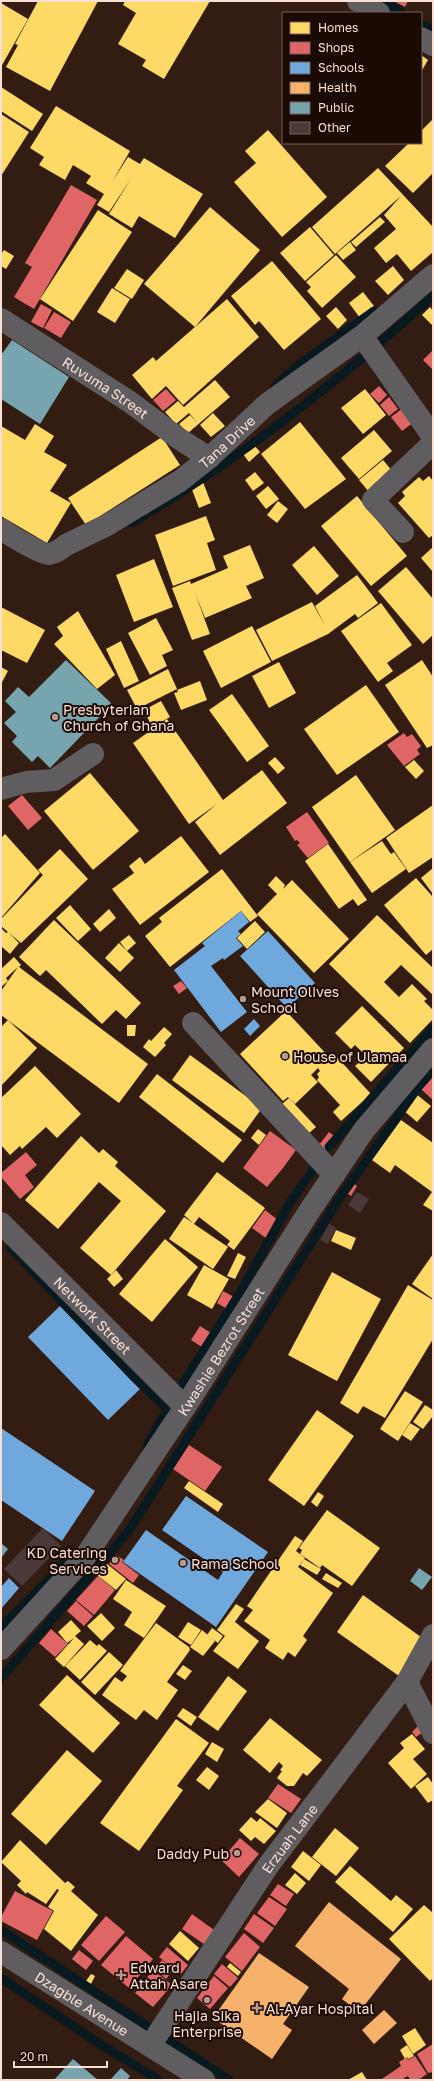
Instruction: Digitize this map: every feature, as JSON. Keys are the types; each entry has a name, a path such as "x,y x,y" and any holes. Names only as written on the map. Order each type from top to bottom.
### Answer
{"street":[{"path":"358,1 377,12"},
{"path":"422,38 433,44"},
{"name":"Tana Drive","path":"1,529 15,539 47,554 56,552 143,505 180,481 209,458 267,404 362,336 433,275"},
{"name":"Ruvuma Street","path":"1,319 130,402 178,438 209,458"},
{"path":"362,336 433,437"},
{"path":"403,532 373,500 433,443"},
{"path":"1,788 26,782 54,780 93,754"},
{"path":"193,1023 334,1175"},
{"name":"Kwashie Bezrot Street","path":"1,1649 85,1557 185,1407 364,1130 433,1049"},
{"name":"Network Street","path":"1,1223 185,1407"},
{"name":"Erzuah Lane","path":"150,2046 268,1866 407,1682 433,1635"},
{"path":"407,1682 433,1733"},
{"name":"Dzagble Avenue","path":"1,1952 204,2080"}],"building: Homes":[{"path":"38,1 98,1 50,91 6,67 18,45 15,44"},
{"path":"125,1 210,1 164,79 142,66 146,60 118,44 136,13 123,5"},
{"path":"1,3 28,19 1,67"},
{"path":"422,56 428,60 422,70"},
{"path":"1,87 43,114 32,131 1,111"},
{"path":"56,106 130,151 112,182 128,157 140,164 144,158 203,194 175,238 139,216 132,228 109,214 132,177 109,212 97,205 104,194 86,183 91,176 73,165 65,180 39,165 44,157 30,148"},
{"path":"1,114 29,132 1,176"},
{"path":"433,119 433,173 413,193 385,166 408,144 422,144 422,130"},
{"path":"268,130 327,197 282,237 234,182 256,163 245,151"},
{"path":"378,168 433,227 433,252 411,271 397,254 386,263 374,248 396,229 384,215 401,196 335,254 312,227"},
{"path":"210,207 260,250 195,327 144,284"},
{"path":"98,210 132,232 73,321 40,299"},
{"path":"380,217 385,222 356,247 351,242"},
{"path":"310,227 334,255 305,281 280,253"},
{"path":"350,242 356,250 343,260 337,253"},
{"path":"4,250 14,256 6,269 1,266 1,254"},
{"path":"336,255 356,277 322,308 307,291 311,287 306,282"},
{"path":"272,261 321,319 284,350 259,321 255,325 231,296"},
{"path":"393,266 404,280 388,295 375,281"},
{"path":"127,269 144,280 132,299 114,288"},
{"path":"112,288 130,299 115,323 97,312"},
{"path":"363,292 374,306 360,318 349,303"},
{"path":"227,299 259,337 183,405 166,386 152,399 132,375 153,357 156,361"},
{"path":"336,307 347,320 338,329 326,316"},
{"path":"430,307 433,311 433,326 422,315"},
{"path":"215,380 230,397 188,433 179,424 190,415 198,423 189,413 176,424 165,412 178,401 184,407"},
{"path":"365,389 386,415 363,434 341,408"},
{"path":"213,413 225,426 211,437 200,425"},
{"path":"300,422 346,479 305,509 261,454"},
{"path":"35,424 54,436 44,452 67,465 50,491 71,503 47,543 1,516 1,426 25,440"},
{"path":"374,430 392,451 359,479 341,458"},
{"path":"162,437 180,465 86,525 68,498"},
{"path":"254,445 260,452 249,462 243,454"},
{"path":"383,460 393,472 369,492 359,480"},
{"path":"255,472 264,483 253,491 245,480"},
{"path":"429,476 433,481 433,535 429,538 398,503 405,496 402,492 419,477 423,481"},
{"path":"203,482 211,503 199,508 191,487"},
{"path":"268,486 279,499 266,509 256,496"},
{"path":"357,496 407,556 371,586 321,526"},
{"path":"278,501 288,509 277,523 267,515"},
{"path":"206,516 215,540 207,543 216,570 173,586 155,535"},
{"path":"250,545 264,578 246,586 252,598 205,618 195,593 210,634 192,640 172,588 190,581 191,584 228,568 223,556"},
{"path":"314,546 339,576 317,595 292,565"},
{"path":"433,547 433,572 421,558"},
{"path":"154,559 173,607 134,622 116,575"},
{"path":"406,567 433,599 433,635 423,644 378,591"},
{"path":"357,575 378,603 358,618 355,614 328,634 272,661 256,630 312,602 325,626 315,606"},
{"path":"381,603 412,645 387,663 393,671 378,682 341,631"},
{"path":"1,607 45,630 27,663 1,650"},
{"path":"78,611 115,675 97,689 54,644 63,636 57,627"},
{"path":"156,618 173,650 162,655 167,666 150,675 128,633"},
{"path":"252,626 271,662 221,688 203,651"},
{"path":"121,641 139,681 124,688 106,649"},
{"path":"422,660 433,677 433,745 427,748 385,685"},
{"path":"279,662 296,693 269,708 252,676"},
{"path":"1,667 8,671 1,684"},
{"path":"168,669 177,689 137,709 127,690"},
{"path":"200,681 207,700 181,710 174,693 178,692 177,690"},
{"path":"366,685 399,732 337,775 304,729"},
{"path":"232,694 269,746 247,762 209,710"},
{"path":"161,701 170,717 152,727 144,710"},
{"path":"167,719 223,800 262,770 287,803 220,855 195,822 217,804 189,824 133,743"},
{"path":"275,757 285,768 278,774 268,763"},
{"path":"414,760 424,771 416,779 405,767"},
{"path":"90,773 139,831 93,870 44,811"},
{"path":"356,775 395,830 350,862 312,807"},
{"path":"433,805 433,857 409,873 386,838"},
{"path":"5,834 40,873 1,918 1,838"},
{"path":"181,836 209,872 140,925 112,889 134,873 129,866 140,857 145,864"},
{"path":"382,841 391,854 394,852 406,869 372,893 350,862"},
{"path":"328,844 367,900 358,906 353,899 339,909 305,861"},
{"path":"60,849 88,879 21,943 9,933 19,943 10,954 1,946 1,928 6,933 8,932 1,926 1,919 43,875 38,870"},
{"path":"433,868 433,894 421,878"},
{"path":"222,869 258,916 250,922 241,911 170,967 145,936 162,922 159,918"},
{"path":"276,876 285,885 283,889 292,880 349,939 314,973 257,914 277,894 268,885"},
{"path":"416,878 433,897 433,949 426,955 384,905"},
{"path":"70,905 91,929 78,941 56,918"},
{"path":"109,909 116,918 100,932 93,924"},
{"path":"377,915 433,968 433,995 401,965 384,982 399,997 412,984 427,999 424,1001 433,1010 433,1019 410,1043 329,964"},
{"path":"54,920 141,1003 126,1019 116,1010 102,1024 46,970 40,976 19,957"},
{"path":"255,921 265,932 247,949 237,938"},
{"path":"129,935 136,943 127,951 120,942"},
{"path":"119,943 134,958 120,972 105,958"},
{"path":"14,957 21,965 19,967 148,1064 119,1103 1,1015 1,991 18,967 6,978 8,981 1,987 1,969"},
{"path":"362,1006 404,1048 371,1082 355,1066 366,1056 355,1045 351,1049 335,1033"},
{"name":"House of Ulamaa","path":"286,1011 330,1058 334,1054 371,1094 341,1121 333,1112 340,1105 317,1080 319,1077 317,1074 320,1071 318,1068 311,1075 318,1082 295,1104 288,1097 283,1101 240,1054"},
{"path":"8,1020 37,1048 1,1086 1,1027"},
{"path":"127,1025 136,1025 135,1036 127,1036"},
{"path":"164,1027 172,1034 164,1043 166,1045 155,1057 143,1047 149,1039 151,1041"},
{"path":"190,1055 262,1108 244,1133 172,1080"},
{"path":"35,1066 81,1114 57,1138 46,1127 22,1149 20,1146 10,1155 1,1145 1,1098"},
{"path":"157,1074 242,1140 223,1163 139,1097"},
{"path":"416,1094 431,1106 417,1122 403,1110"},
{"path":"289,1098 316,1127 308,1134 281,1105"},
{"path":"401,1120 433,1143 433,1211 423,1205 432,1192 395,1165 390,1173 372,1160"},
{"path":"258,1129 266,1135 259,1145 251,1138"},
{"path":"81,1136 99,1153 103,1149 118,1162 115,1166 166,1211 111,1275 80,1248 121,1201 99,1182 58,1229 25,1200"},
{"path":"217,1172 265,1208 234,1250 227,1245 230,1241 199,1217 194,1224 228,1247 213,1269 169,1239 184,1217 193,1223 184,1215"},
{"path":"336,1230 356,1238 351,1250 331,1241"},
{"path":"165,1239 198,1267 152,1322 119,1294"},
{"path":"238,1253 246,1257 235,1279 227,1276"},
{"path":"433,1254 433,1299 412,1284"},
{"path":"204,1265 229,1279 212,1309 187,1295"},
{"path":"116,1270 123,1279 114,1287 107,1279"},
{"path":"332,1272 381,1299 337,1381 288,1355"},
{"path":"408,1285 433,1300 433,1339 385,1418 363,1406 358,1414 340,1403"},
{"path":"405,1391 423,1402 398,1441 380,1429"},
{"path":"425,1405 433,1410 433,1416 423,1429 413,1422"},
{"path":"317,1410 354,1436 304,1506 268,1480"},
{"path":"410,1423 420,1429 411,1441 402,1435"},
{"path":"189,1481 223,1504 218,1512 184,1488"},
{"path":"318,1492 324,1496 317,1507 311,1502"},
{"path":"327,1510 380,1548 352,1586 322,1565 320,1568 300,1554 302,1550 299,1548"},
{"path":"295,1536 303,1541 296,1551 305,1558 298,1567 333,1593 303,1636 307,1640 295,1657 288,1652 283,1660 265,1648 270,1640 244,1621 253,1610 247,1606"},
{"path":"304,1559 321,1569 317,1575 300,1565"},
{"path":"107,1564 126,1579 116,1590 97,1575"},
{"path":"326,1573 342,1583 338,1588 322,1579"},
{"path":"126,1580 166,1606 144,1638 124,1625 132,1612 113,1599"},
{"path":"363,1595 425,1640 399,1676 337,1632"},
{"path":"236,1604 244,1609 230,1629 235,1622 259,1641 238,1669 213,1651 225,1636 217,1630"},
{"path":"101,1613 115,1628 102,1641 87,1626"},
{"path":"71,1620 81,1631 75,1636 84,1644 64,1667 55,1659 74,1638 67,1643 58,1632"},
{"path":"188,1622 201,1630 191,1645 178,1637"},
{"path":"156,1623 189,1647 190,1650 167,1682 178,1690 157,1720 144,1710 136,1720 102,1695 115,1677 122,1682 127,1676 120,1671"},
{"path":"212,1628 223,1636 218,1643 207,1635"},
{"path":"202,1630 215,1641 203,1656 190,1647"},
{"path":"90,1640 97,1646 99,1644 107,1651 80,1680 65,1666"},
{"path":"109,1652 123,1665 95,1695 81,1682"},
{"path":"183,1665 192,1671 185,1680 176,1674"},
{"path":"67,1675 120,1723 93,1753 39,1705"},
{"path":"228,1676 247,1691 218,1731 198,1717"},
{"path":"183,1708 197,1717 191,1726 177,1716"},
{"path":"270,1718 322,1760 307,1776 303,1773 294,1786 287,1786 277,1778 282,1771 280,1770 283,1766 279,1762 270,1773 243,1750"},
{"path":"176,1719 209,1743 177,1786 183,1790 139,1851 100,1823"},
{"path":"412,1734 425,1749 413,1759 427,1774 411,1789 388,1763 404,1748 400,1743"},
{"path":"212,1742 224,1749 217,1762 205,1754"},
{"path":"67,1750 102,1781 46,1845 11,1814"},
{"path":"207,1767 219,1776 209,1790 196,1780"},
{"path":"428,1777 433,1784 433,1800 428,1803 415,1786"},
{"path":"268,1799 287,1813 277,1828 255,1812"},
{"path":"251,1817 257,1822 260,1818 276,1831 264,1844 255,1837 251,1841 239,1830"},
{"path":"335,1828 359,1848 336,1876 312,1857"},
{"path":"20,1840 65,1883 68,1881 75,1887 71,1891 98,1915 71,1951 44,1929 54,1911 48,1907 59,1890 57,1889 46,1904 27,1892 26,1894 17,1885 21,1881 1,1862"},
{"path":"303,1851 321,1865 309,1881 291,1867"},
{"path":"350,1866 391,1901 396,1895 413,1909 393,1932 335,1882"},
{"path":"295,1873 306,1883 297,1894 285,1885"},
{"path":"424,1905 433,1913 433,1978 430,1981 389,1939"},
{"path":"180,1931 199,1948 188,1961 169,1944"},
{"path":"230,1963 241,1972 238,1976 227,1967"},
{"path":"91,1974 95,1976 91,1984 86,1981"},
{"path":"415,2028 426,2045 413,2054 402,2036"},
{"path":"407,2045 414,2056 408,2059 407,2057 405,2059 400,2050"},
{"path":"362,2072 367,2080 348,2080"}],"building: Shops":[{"path":"394,1 408,1 405,7"},
{"path":"71,185 97,200 34,309 14,297 32,267 25,263"},
{"path":"41,304 52,310 43,328 31,322"},
{"path":"54,312 71,322 61,338 44,328"},
{"path":"433,350 433,370 423,360"},
{"path":"379,386 387,395 379,403 370,394"},
{"path":"166,389 176,400 163,411 153,400"},
{"path":"389,397 398,409 389,416 380,405"},
{"path":"403,408 414,422 402,431 391,417"},
{"path":"404,733 407,737 412,734 421,746 417,750 420,754 404,766 387,745"},
{"path":"22,795 42,818 28,830 8,806"},
{"path":"307,812 329,843 308,858 297,845 300,843 297,840 295,841 286,827"},
{"path":"181,981 187,988 179,994 173,986"},
{"path":"433,1076 433,1100 421,1089"},
{"path":"270,1131 296,1150 267,1187 243,1168"},
{"path":"329,1132 338,1139 326,1152 319,1145"},
{"path":"26,1152 37,1165 25,1175 34,1187 20,1199 1,1177 1,1173"},
{"path":"351,1181 357,1186 351,1196 344,1191"},
{"path":"265,1210 278,1220 266,1238 252,1228"},
{"path":"223,1291 234,1297 227,1309 217,1303"},
{"path":"200,1326 211,1333 202,1347 191,1340"},
{"path":"189,1445 222,1467 205,1491 173,1469"},
{"path":"116,1555 124,1560 122,1562 139,1575 133,1583 109,1564"},
{"path":"98,1576 115,1590 94,1615 76,1600"},
{"path":"76,1601 93,1616 84,1626 67,1611"},
{"path":"51,1629 68,1644 55,1657 39,1643"},
{"path":"418,1726 423,1732 416,1737 412,1732"},
{"path":"278,1784 301,1799 291,1813 268,1798"},
{"path":"240,1838 259,1854 239,1877 221,1860"},
{"path":"278,1884 294,1894 286,1906 270,1895"},
{"path":"15,1891 53,1911 37,1940 1,1921 1,1917"},
{"path":"269,1897 287,1909 275,1926 257,1913"},
{"path":"192,1914 214,1930 204,1944 182,1929"},
{"path":"254,1914 274,1928 263,1943 244,1929"},
{"path":"106,1916 125,1932 99,1961 81,1945"},
{"path":"244,1933 260,1947 242,1971 225,1957"},
{"path":"126,1936 153,1959 129,1988 101,1965"},
{"path":"167,1947 188,1965 181,1974 159,1957"},
{"path":"79,1950 93,1961 86,1970 72,1959"},
{"path":"162,1960 174,1969 166,1979 155,1969"},
{"path":"222,1964 238,1978 230,1987 214,1974"},
{"path":"153,1970 172,1985 153,2007 135,1993"},
{"path":"214,1976 228,1988 210,2009 197,1998"},
{"path":"203,2012 209,2017 204,2022 199,2017"},
{"path":"433,2044 433,2072 428,2073 417,2054"},
{"path":"415,2056 427,2074 418,2080 410,2080 408,2076 404,2078 405,2080 382,2079 401,2066 399,2062 407,2057 408,2060"}],"building: Schools":[{"path":"241,911 249,922 238,931 241,934 236,938 243,946 224,960 223,958 211,966 247,1012 221,1032 174,970 205,946 202,943"},
{"path":"268,931 315,983 287,1008 240,956"},
{"path":"254,1019 260,1026 250,1036 244,1029"},
{"path":"60,1306 140,1389 108,1420 28,1337"},
{"path":"1,1428 95,1491 62,1541 1,1500"},
{"path":"186,1496 268,1552 216,1627 123,1562 146,1530 218,1580 223,1572 162,1530"},
{"path":"9,1578 19,1588 1,1609 1,1587"}],"building: Health":[{"path":"329,1902 401,1959 359,2012 342,1999 349,1989 295,1946"},
{"name":"Al-Ayar Hospital","path":"259,1953 309,1987 283,2024 292,2030 272,2059 213,2018"},
{"path":"384,2010 397,2023 374,2044 362,2030"}],"building: Public":[{"path":"12,340 69,377 40,424 1,399 1,355"},
{"name":"Presbyterian Church of Ghana","path":"66,660 112,704 50,768 38,756 32,762 12,742 17,736 4,723 16,712 5,701 18,687 29,697"},
{"path":"1,1543 8,1549 1,1558"},
{"path":"419,1568 432,1577 422,1590 410,1581"},
{"path":"73,2059 98,2080 54,2080"},
{"path":"121,2068 130,2076 127,2080 110,2080"}],"building: Other":[{"path":"357,1192 369,1199 360,1213 348,1205"},
{"path":"329,1224 336,1228 328,1244 320,1240"},
{"path":"43,1528 61,1546 22,1586 4,1569"}],"waterway":[{"path":"382,1 400,12"},
{"path":"422,24 433,30"},
{"path":"131,523 171,499 250,446 362,358 433,296"},
{"path":"274,387 296,367 374,311"},
{"path":"329,1147 433,1028"},
{"path":"1,1678 128,1532 339,1199 419,1086 433,1070"},
{"path":"147,1446 167,1409 240,1293 291,1201 321,1159"},
{"path":"11,1248 132,1375 167,1409"},
{"path":"1,1628 67,1561"},
{"path":"1,1930 229,2080"},
{"path":"1,1978 103,2046 159,2080"}],"place":[{"name":"Presbyterian Church of Ghana","path":"55,717"},
{"name":"Mount Olives School","path":"243,999"},
{"name":"House of Ulamaa","path":"285,1056"},
{"name":"KD Catering Services","path":"115,1560"},
{"name":"Rama School","path":"183,1563"},
{"name":"Daddy Pub","path":"237,1853"},
{"name":"Edward Attah Asare","path":"121,1975"},
{"name":"Hajia Sika Enterprise","path":"207,2000"},
{"name":"Al-Ayar Hospital","path":"257,2008"}]}
